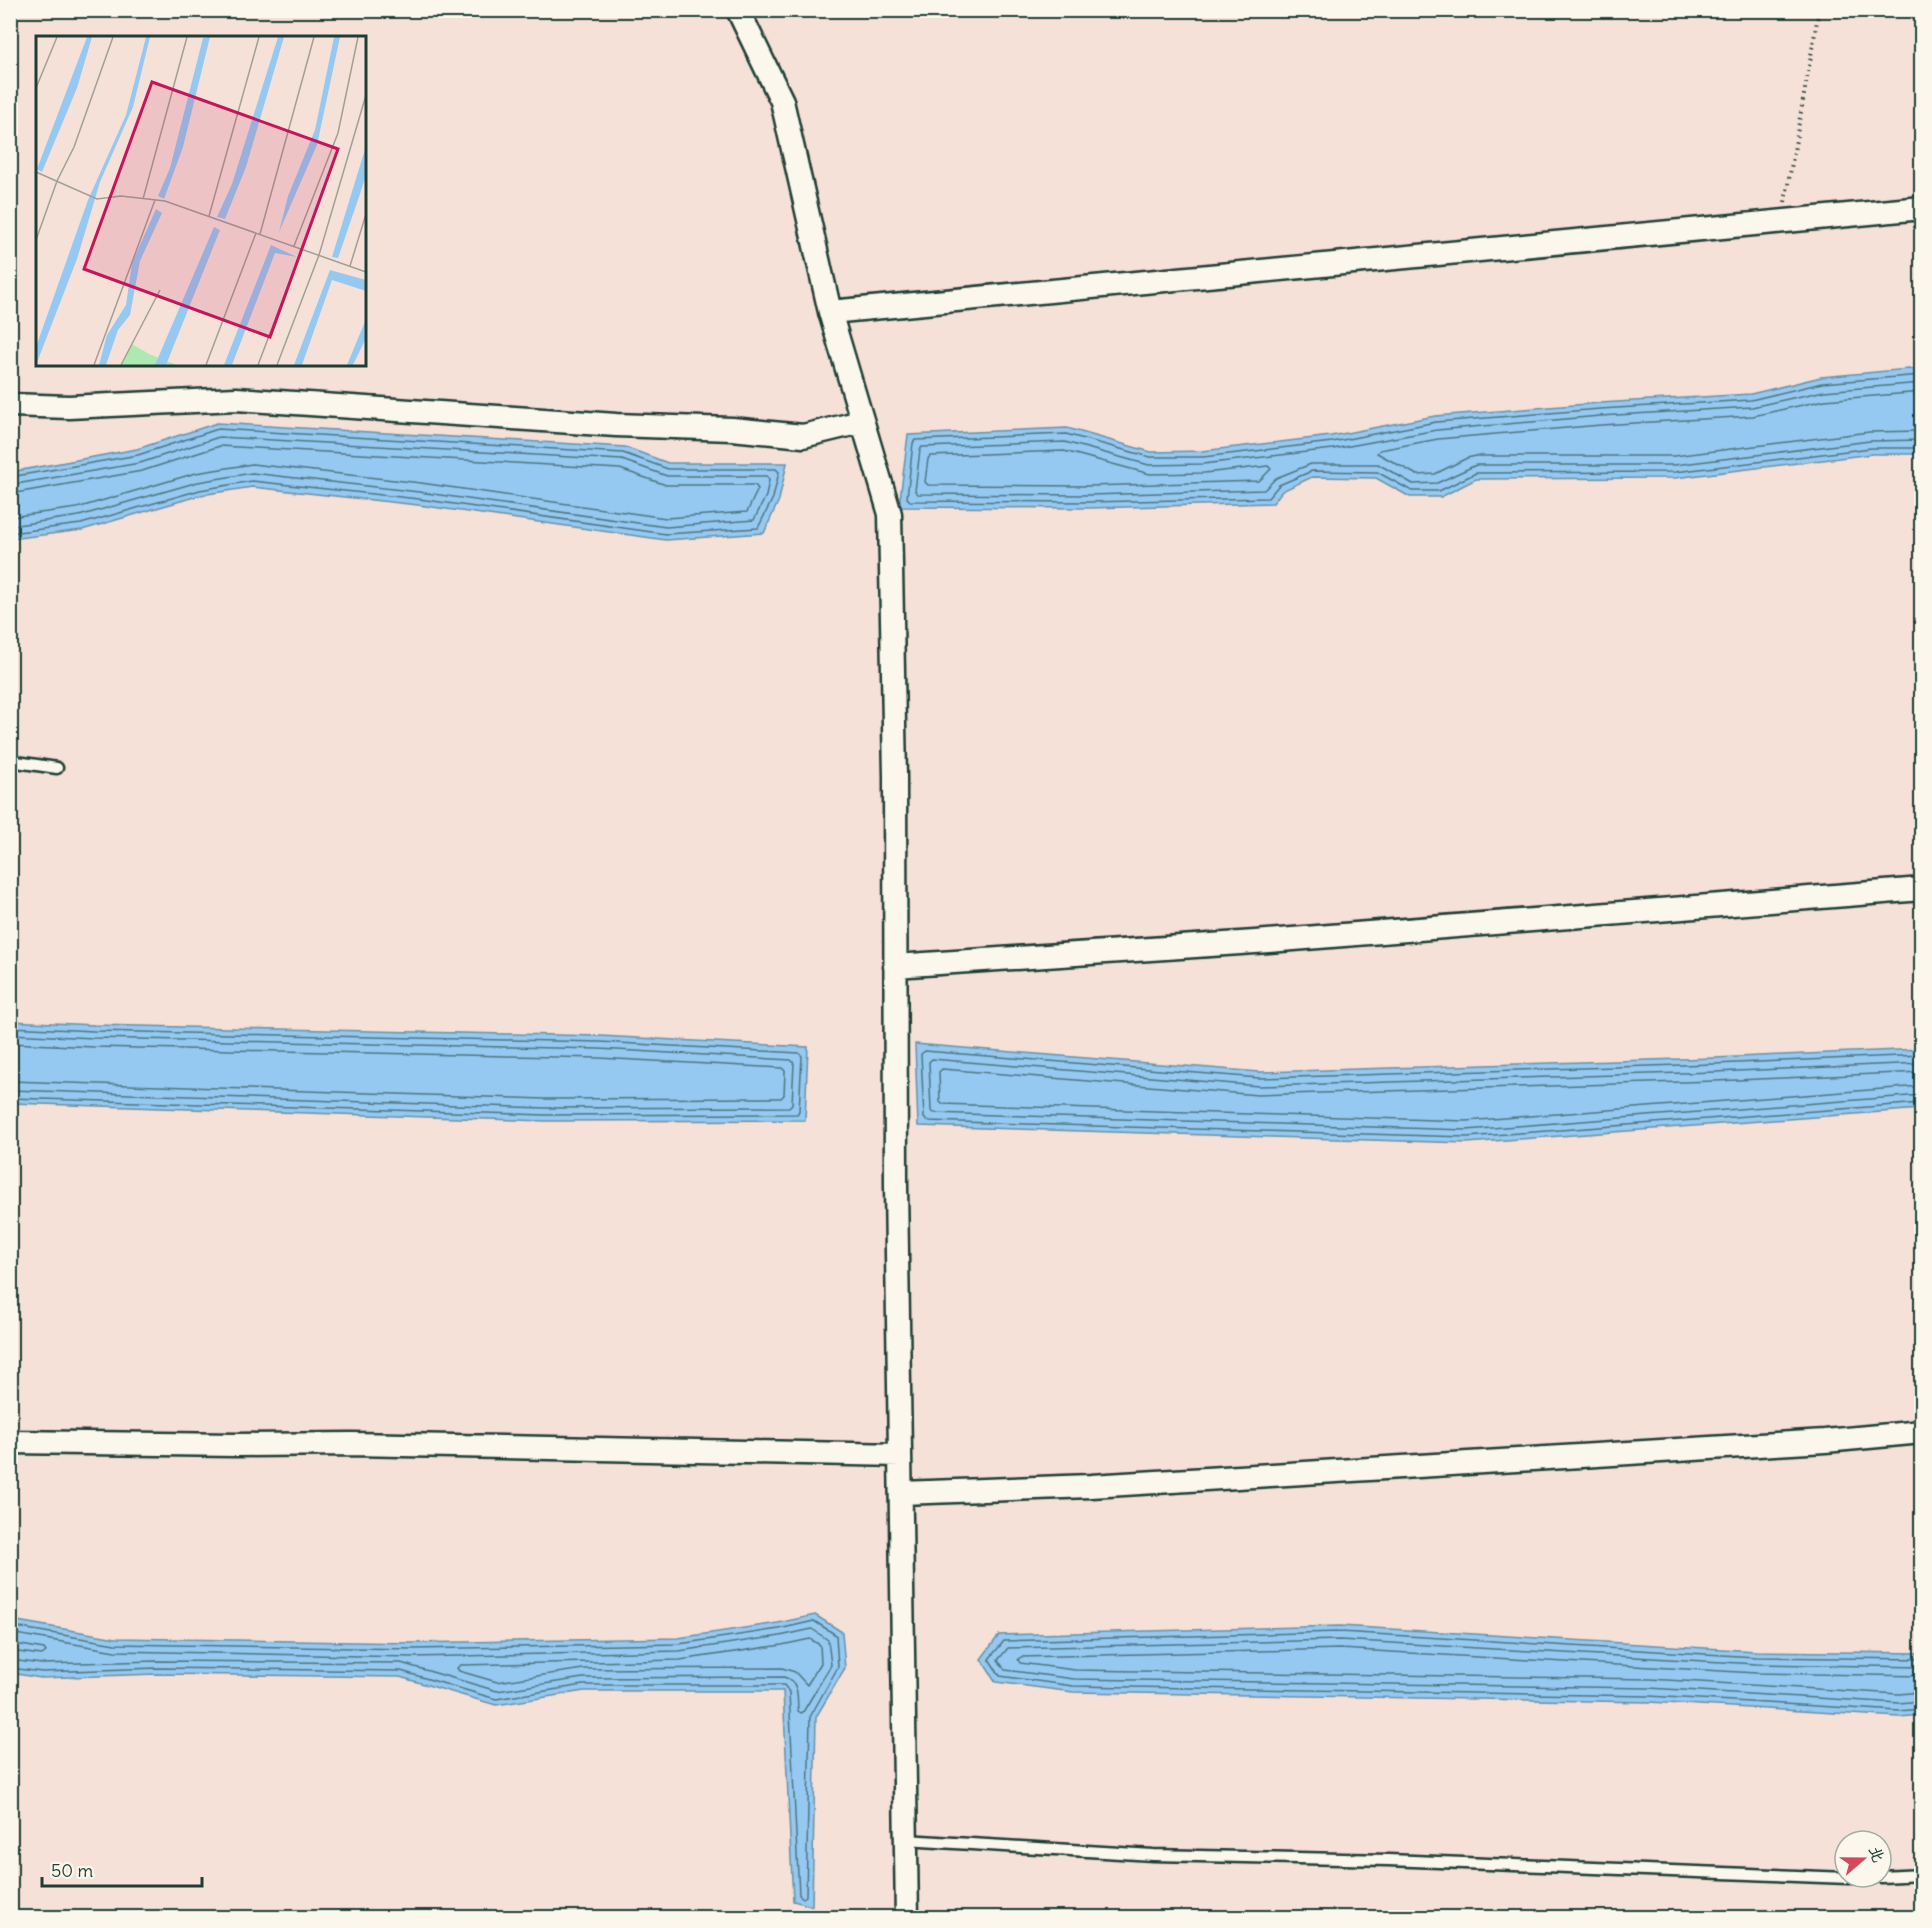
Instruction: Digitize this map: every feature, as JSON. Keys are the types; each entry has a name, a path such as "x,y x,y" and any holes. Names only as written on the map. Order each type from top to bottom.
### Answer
{"street":[{"path":"738,10 782,101 830,312 890,514 895,789 896,1174 907,1917"},
{"path":"830,312 947,299 1922,208"},
{"path":"10,405 69,407 236,399 616,425 732,429 803,436 861,422"},
{"path":"895,966 1255,942 1922,889"},
{"path":"901,1493 1115,1485 1825,1441 1922,1432"},
{"path":"10,1442 352,1444 900,1455"}],"lane":[{"path":"10,760 57,768"},
{"path":"906,1840 1153,1855 1388,1860 1833,1877"},
{"path":"1893,1876 1922,1875"}],"path":[{"path":"1782,221 1819,10"}],"water":[{"path":"1909,369 1921,370 1921,454 1872,454 1675,478 1476,479 1441,497 1410,497 1376,478 1312,477 1282,491 1273,503 1089,508 899,507 908,435 1067,428 1151,452 1202,451 1331,436 1435,416 1751,394 1821,377"},
{"path":"217,423 625,447 668,463 787,463 779,500 764,533 666,540 418,505 252,487 201,495 82,530 11,539 11,472 137,449"},
{"path":"11,1021 94,1025 600,1036 808,1047 805,1120 545,1121 11,1103"},
{"path":"915,1044 1259,1072 1714,1058 1921,1049 1921,1109 1467,1143 918,1126"},
{"path":"815,1615 842,1632 845,1668 816,1717 812,1906 793,1901 783,1691 584,1691 496,1705 400,1677 157,1674 41,1678 11,1673 11,1620 116,1638 413,1643 678,1638"},
{"path":"1340,1626 1756,1651 1921,1653 1921,1715 1900,1717 1649,1702 1073,1692 996,1682 981,1659 999,1635"}]}
